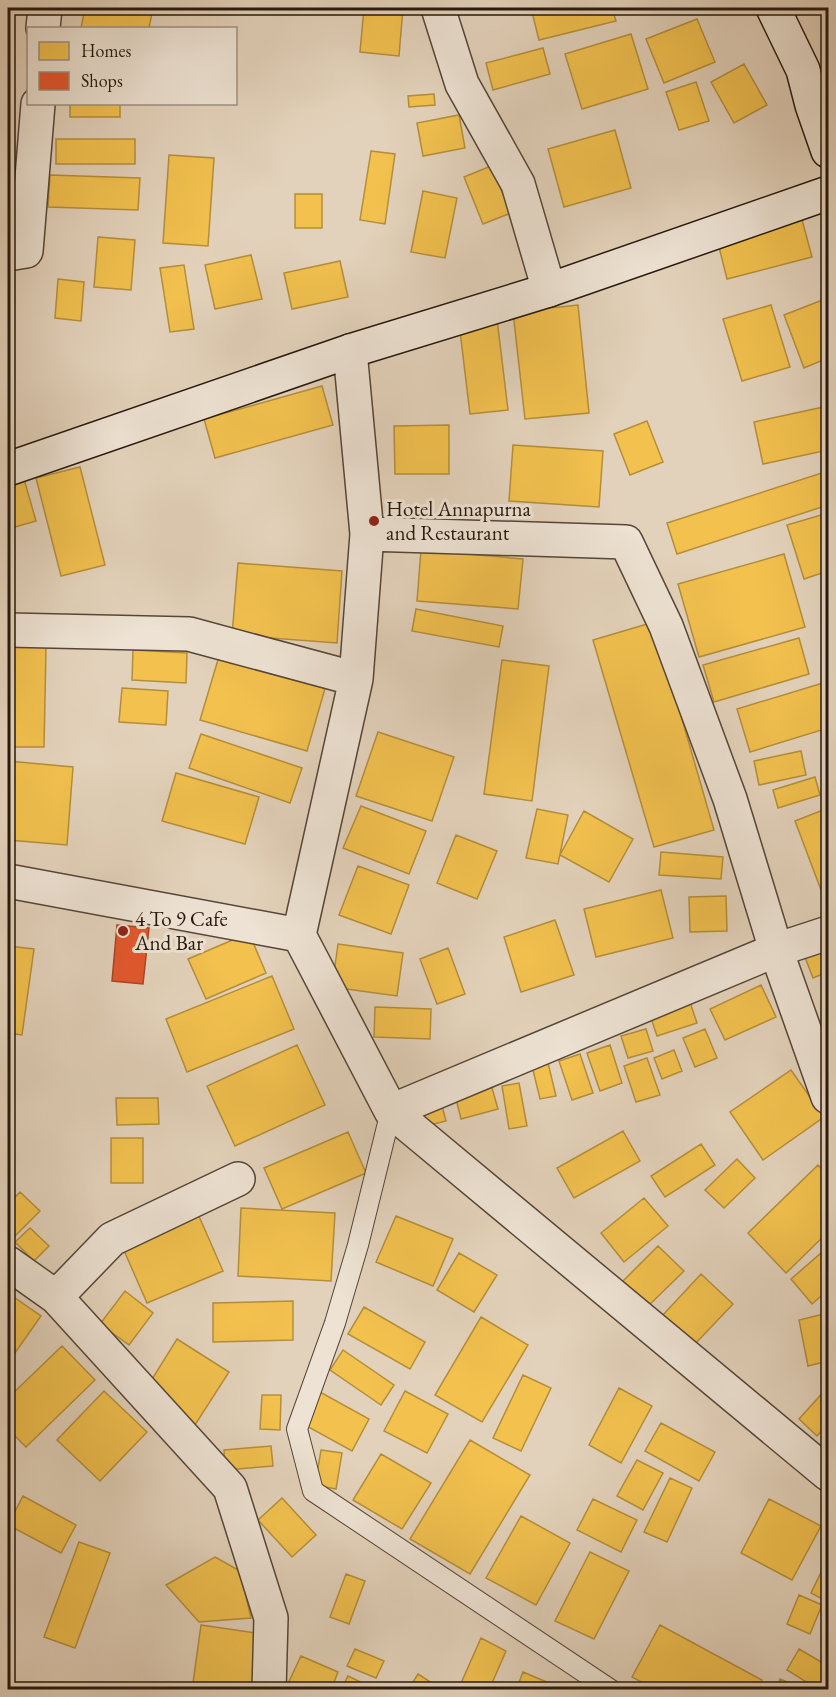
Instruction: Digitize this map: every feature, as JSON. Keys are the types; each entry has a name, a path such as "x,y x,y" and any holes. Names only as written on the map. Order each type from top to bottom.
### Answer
{"street":[{"path":"43,27 45,8"},
{"path":"438,8 462,84 518,184 549,290"},
{"path":"773,8 803,70 828,151"},
{"path":"8,254 26,251 38,105"},
{"path":"8,470 350,351 549,290 828,193"},
{"path":"350,351 367,534 356,679 299,935 391,1111 828,1474"},
{"path":"367,534 626,542 666,626 730,799 776,950 828,1097"},
{"path":"8,630 189,634 356,679"},
{"path":"8,880 299,935"},
{"path":"391,1111 776,950 828,933"},
{"path":"56,1298 112,1239 238,1179"},
{"path":"8,1263 56,1298 230,1488 271,1618 269,1689"}],"lane":[{"path":"391,1111 358,1245 335,1323 297,1429 313,1491 610,1689"}],"building: Homes":[{"path":"85,8 153,8 149,27 81,27"},
{"path":"364,8 403,8 399,56 360,52"},
{"path":"531,8 612,8 616,21 539,40"},
{"path":"697,19 715,62 664,83 646,39"},
{"path":"631,34 648,89 582,109 565,54"},
{"path":"543,48 550,74 493,90 486,63"},
{"path":"744,64 767,105 734,123 711,82"},
{"path":"696,82 709,121 679,130 666,92"},
{"path":"434,94 435,105 409,107 408,96"},
{"path":"70,105 120,105 120,117 70,117"},
{"path":"459,115 465,148 423,156 417,123"},
{"path":"615,130 631,188 564,207 548,149"},
{"path":"56,139 135,139 135,164 56,164"},
{"path":"371,151 395,154 385,224 360,220"},
{"path":"169,155 214,158 208,246 163,243"},
{"path":"491,166 511,213 483,224 464,177"},
{"path":"50,175 140,178 138,210 48,207"},
{"path":"423,191 457,198 445,258 411,252"},
{"path":"295,194 322,194 322,228 295,228"},
{"path":"801,216 812,257 727,279 717,239"},
{"path":"98,237 135,240 131,290 94,287"},
{"path":"251,255 262,299 215,309 205,265"},
{"path":"340,261 348,297 292,309 284,273"},
{"path":"184,265 194,329 170,332 160,268"},
{"path":"58,279 84,282 81,321 55,318"},
{"path":"825,299 828,309 828,358 804,368 784,315"},
{"path":"578,305 589,413 525,419 513,312"},
{"path":"771,305 790,367 742,381 723,319"},
{"path":"497,319 508,410 470,414 459,323"},
{"path":"322,386 333,425 215,458 204,419"},
{"path":"828,406 828,450 763,464 754,422"},
{"path":"647,421 663,462 630,475 614,434"},
{"path":"449,425 449,474 395,474 394,426"},
{"path":"513,445 603,451 599,507 509,501"},
{"path":"80,467 105,565 61,576 36,478"},
{"path":"828,471 828,505 677,554 667,523"},
{"path":"24,479 36,521 8,529 8,483"},
{"path":"828,513 828,571 804,579 787,525"},
{"path":"421,550 523,559 518,609 417,601"},
{"path":"784,554 805,627 699,657 678,584"},
{"path":"238,563 342,571 337,643 232,635"},
{"path":"416,609 503,626 499,647 412,631"},
{"path":"654,622 714,830 654,847 593,640"},
{"path":"799,638 809,674 714,702 703,665"},
{"path":"8,646 46,647 44,747 8,747"},
{"path":"133,650 187,653 186,683 132,680"},
{"path":"220,653 326,685 307,751 200,720"},
{"path":"502,660 549,666 532,801 484,794"},
{"path":"823,683 828,700 828,728 750,752 737,709"},
{"path":"122,688 168,691 166,725 119,722"},
{"path":"378,732 454,757 432,821 356,796"},
{"path":"201,734 302,768 290,803 189,768"},
{"path":"801,751 806,775 759,785 754,761"},
{"path":"8,761 73,767 67,845 8,840"},
{"path":"176,773 259,797 245,844 162,821"},
{"path":"815,777 820,795 778,808 773,790"},
{"path":"361,806 426,831 409,874 343,848"},
{"path":"828,808 828,896 824,898 795,821"},
{"path":"537,809 568,815 558,864 526,858"},
{"path":"584,811 633,839 609,882 560,855"},
{"path":"456,835 497,851 477,899 437,883"},
{"path":"661,852 723,857 721,879 659,875"},
{"path":"358,866 409,885 391,934 339,915"},
{"path":"661,890 673,938 596,957 584,909"},
{"path":"726,896 727,931 690,932 689,897"},
{"path":"555,920 574,975 521,992 504,937"},
{"path":"249,933 266,973 206,999 188,959"},
{"path":"828,937 828,972 813,978 801,947"},
{"path":"338,944 403,953 397,996 332,987"},
{"path":"8,946 34,949 22,1035 8,1033"},
{"path":"448,948 465,994 437,1004 420,959"},
{"path":"272,976 294,1029 187,1072 166,1019"},
{"path":"761,985 776,1017 725,1040 710,1009"},
{"path":"690,1002 697,1023 657,1036 650,1015"},
{"path":"375,1007 431,1009 430,1039 374,1037"},
{"path":"646,1029 653,1051 628,1058 621,1036"},
{"path":"705,1029 717,1058 695,1067 683,1038"},
{"path":"297,1045 325,1105 235,1146 207,1086"},
{"path":"610,1045 622,1083 600,1091 587,1053"},
{"path":"674,1050 682,1071 662,1079 654,1058"},
{"path":"580,1054 593,1093 572,1100 559,1061"},
{"path":"647,1058 660,1095 636,1102 624,1066"},
{"path":"548,1063 556,1096 540,1099 532,1066"},
{"path":"791,1070 824,1117 763,1160 730,1112"},
{"path":"490,1081 498,1109 461,1119 454,1091"},
{"path":"519,1083 527,1126 509,1129 502,1086"},
{"path":"439,1094 446,1121 414,1129 408,1101"},
{"path":"116,1098 158,1098 159,1124 117,1125"},
{"path":"623,1131 640,1161 574,1198 557,1168"},
{"path":"348,1132 366,1173 282,1209 264,1168"},
{"path":"111,1138 143,1138 143,1183 111,1183"},
{"path":"701,1144 715,1165 665,1197 651,1176"},
{"path":"737,1159 755,1178 724,1208 705,1190"},
{"path":"818,1165 828,1175 828,1232 786,1273 748,1233"},
{"path":"20,1192 40,1211 8,1243 8,1204"},
{"path":"644,1198 668,1226 624,1262 601,1233"},
{"path":"241,1208 335,1213 331,1281 238,1276"},
{"path":"198,1214 223,1271 147,1303 122,1246"},
{"path":"396,1216 453,1239 433,1286 376,1262"},
{"path":"30,1228 49,1246 34,1261 15,1242"},
{"path":"658,1246 684,1271 640,1314 615,1289"},
{"path":"828,1247 828,1290 812,1304 791,1279"},
{"path":"459,1253 497,1275 474,1312 437,1290"},
{"path":"701,1274 733,1304 694,1345 662,1316"},
{"path":"125,1291 153,1313 129,1345 100,1324"},
{"path":"8,1293 41,1316 8,1363"},
{"path":"293,1301 293,1340 213,1342 213,1303"},
{"path":"364,1307 425,1342 410,1369 348,1334"},
{"path":"828,1313 828,1361 808,1366 799,1320"},
{"path":"481,1317 528,1345 482,1422 435,1395"},
{"path":"177,1339 229,1372 195,1425 144,1392"},
{"path":"62,1346 95,1380 26,1447 8,1429 8,1398"},
{"path":"343,1350 394,1385 381,1405 330,1370"},
{"path":"523,1375 551,1388 521,1451 493,1438"},
{"path":"828,1387 828,1424 817,1436 799,1419"},
{"path":"619,1388 652,1406 621,1463 589,1445"},
{"path":"104,1391 147,1432 100,1481 57,1440"},
{"path":"405,1391 448,1414 427,1453 384,1431"},
{"path":"320,1392 369,1419 352,1451 303,1424"},
{"path":"262,1395 281,1395 280,1430 260,1429"},
{"path":"661,1423 715,1452 699,1481 645,1451"},
{"path":"470,1440 530,1475 470,1574 410,1539"},
{"path":"271,1446 273,1466 225,1470 224,1450"},
{"path":"321,1450 342,1453 336,1489 315,1485"},
{"path":"381,1454 431,1483 402,1529 353,1500"},
{"path":"637,1460 663,1473 643,1510 617,1496"},
{"path":"670,1478 692,1488 667,1542 644,1532"},
{"path":"23,1496 76,1525 61,1553 8,1525"},
{"path":"282,1498 316,1535 292,1557 258,1520"},
{"path":"593,1499 637,1520 621,1552 577,1530"},
{"path":"769,1499 821,1526 792,1580 741,1553"},
{"path":"521,1516 570,1543 536,1605 486,1578"},
{"path":"79,1542 110,1553 75,1648 44,1637"},
{"path":"590,1552 629,1571 594,1639 555,1621"},
{"path":"215,1557 240,1571 251,1618 199,1622 166,1585"},
{"path":"828,1561 828,1602 811,1593"},
{"path":"346,1574 365,1581 349,1624 330,1617"},
{"path":"799,1595 822,1605 810,1634 787,1624"},
{"path":"201,1625 262,1634 253,1690 192,1690"},
{"path":"660,1625 762,1680 757,1690 656,1690 632,1677"},
{"path":"481,1638 506,1651 489,1690 458,1690"},
{"path":"355,1649 384,1661 376,1678 347,1666"},
{"path":"799,1649 828,1666 828,1684 825,1690 819,1690 787,1670"},
{"path":"301,1656 338,1672 331,1690 285,1690"},
{"path":"523,1672 549,1683 546,1690 516,1690"},
{"path":"418,1674 432,1683 428,1690 408,1690"},
{"path":"348,1676 373,1688 372,1690 341,1690"},
{"path":"780,1679 806,1690 776,1690"}],"building: Shops":[{"path":"117,925 149,928 143,984 112,981"}],"place":[{"name":"Hotel Annapurna and Restaurant","path":"374,521"},
{"name":"4 To 9 Cafe And Bar","path":"123,931"}]}
